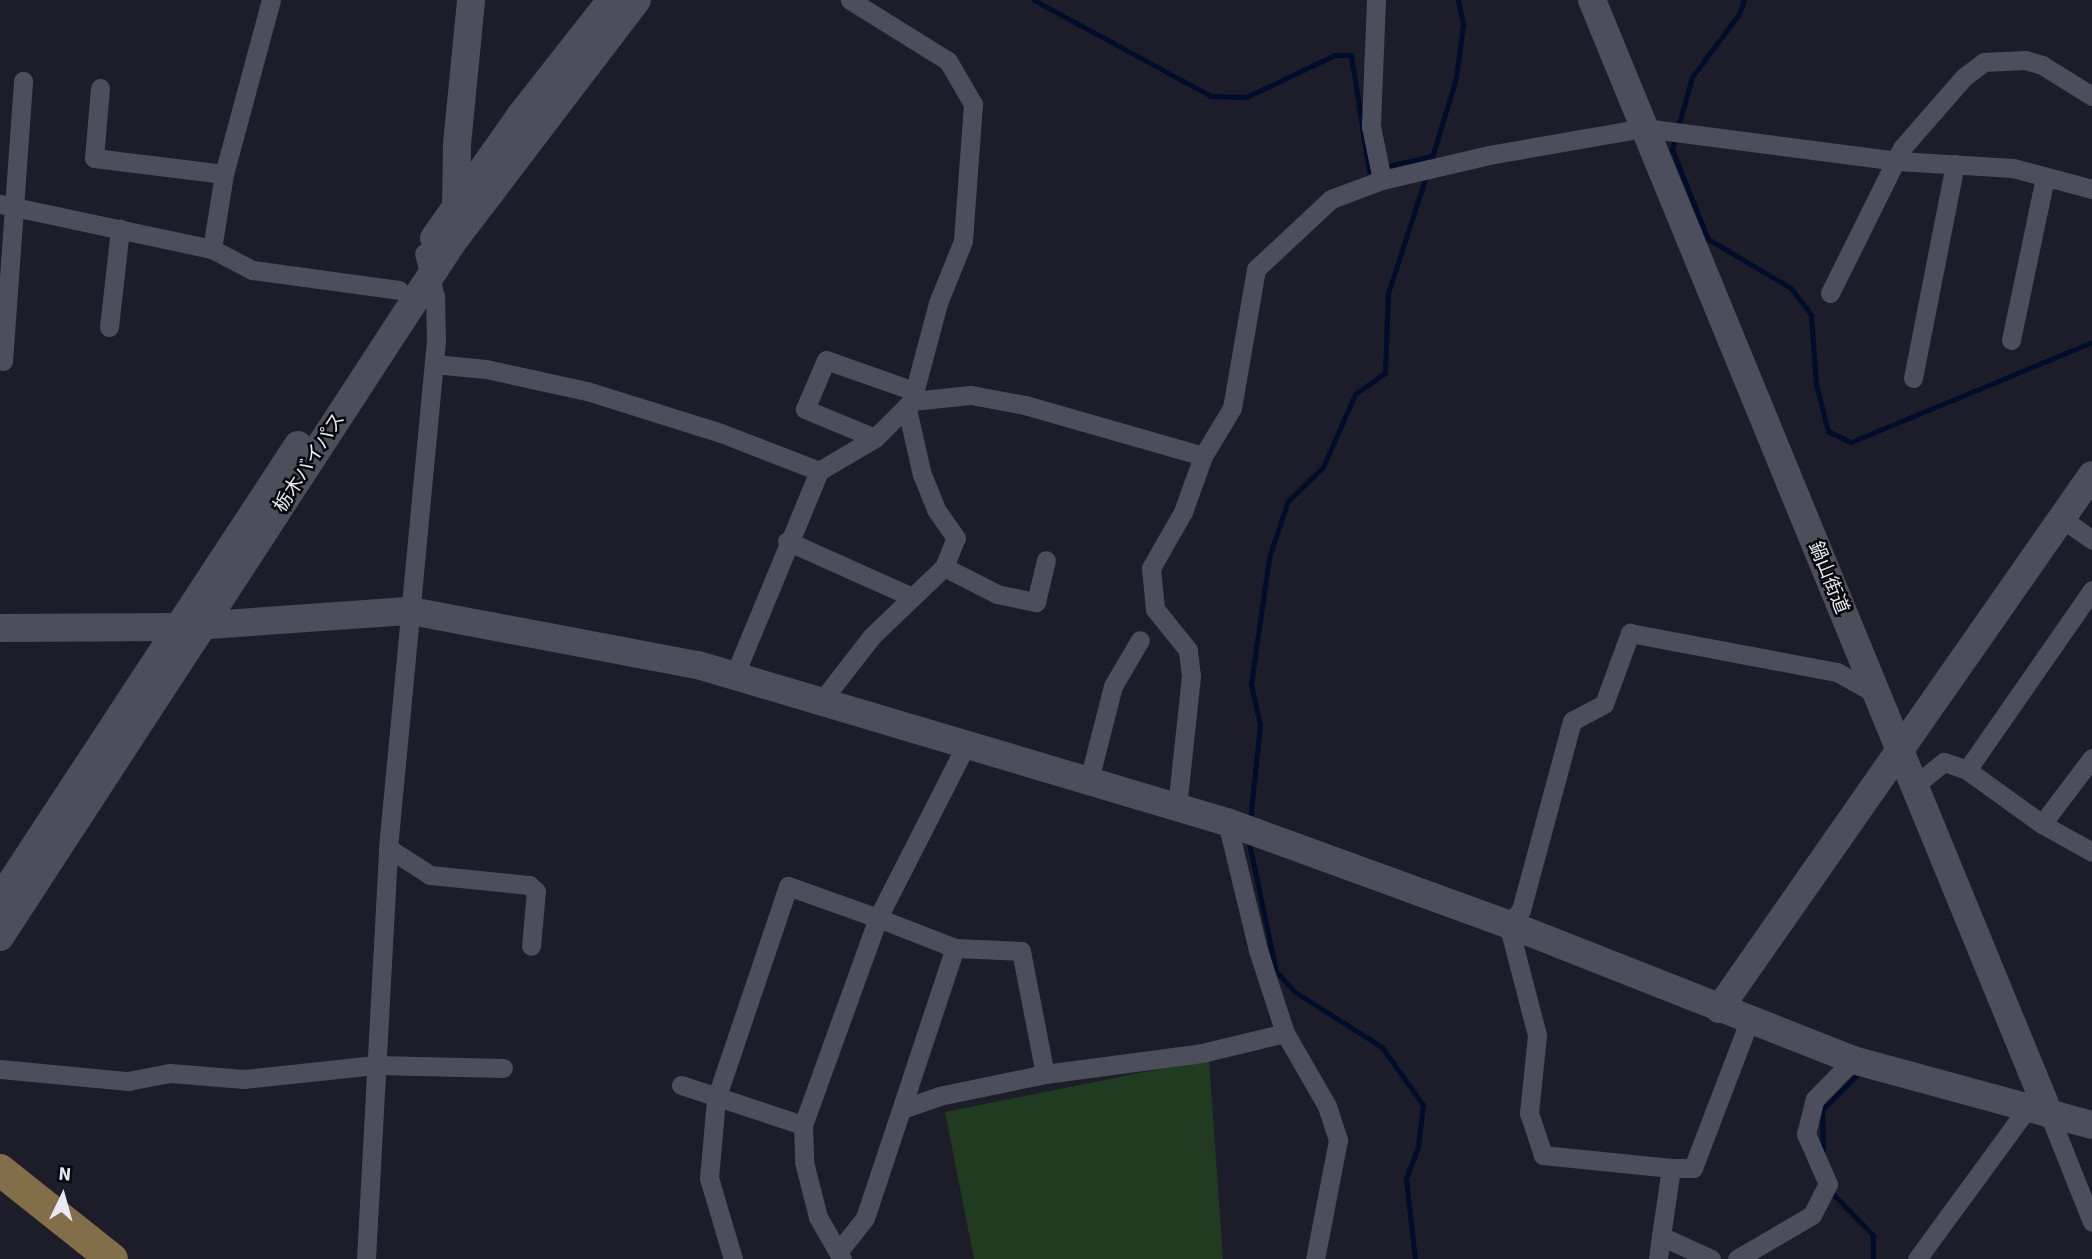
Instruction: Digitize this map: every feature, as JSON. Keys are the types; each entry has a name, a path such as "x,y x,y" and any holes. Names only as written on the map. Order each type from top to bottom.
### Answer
{"main road":[{"path":"0,1170 112,1259"}],"street":[{"path":"212,249 224,174 271,0"},
{"path":"452,243 457,144 471,0"},
{"name":"栃木バイパス","path":"0,899 192,627 427,265 456,205 611,0"},
{"name":"栃木バイパス","path":"0,937 399,290 452,243 637,0"},
{"path":"823,699 910,596 944,567 956,538 936,509 922,475 911,400 938,303 963,241 973,104 948,61 866,14 850,0"},
{"path":"1376,0 1371,126 1382,180"},
{"name":"鍋山街道","path":"1592,0 1914,786 2038,1112"},
{"path":"1830,293 1898,161 1902,148 1964,77 1984,62 2025,60 2042,65 2092,96"},
{"path":"3,361 7,206 23,81"},
{"path":"100,88 94,158 224,174"},
{"path":"1177,807 1191,676 1188,650 1155,609 1151,568 1183,512 1203,456 1232,408 1256,269 1331,199 1382,180 1644,128 1898,161 2013,168 2092,189"},
{"path":"1913,378 1955,164"},
{"path":"2011,340 2045,177"},
{"path":"7,206 212,249 252,270 399,290"},
{"path":"109,327 120,229"},
{"path":"366,1259 387,848 434,363 436,319 427,265"},
{"path":"875,438 805,409 826,360 911,400 985,398 1203,456"},
{"path":"434,363 486,369 587,391 721,433 819,471"},
{"path":"735,674 787,541 819,471 875,438 911,400"},
{"path":"1719,1009 2092,475"},
{"path":"2061,519 2092,540"},
{"path":"787,541 910,596"},
{"path":"944,567 997,594 1036,601 1046,560"},
{"path":"1967,770 2092,590"},
{"path":"0,628 192,627 411,611 735,674 1227,822 1508,924 1748,1021 1853,1060 2092,1125"},
{"path":"1508,924 1521,910 1572,721 1604,704 1630,633 1837,673 1876,694"},
{"path":"1089,780 1113,686 1140,640"},
{"path":"955,948 865,1217 840,1255 818,1217 804,1162 803,1125 878,918 967,743"},
{"path":"2042,824 2092,758"},
{"path":"1914,786 1944,762 1967,770 2042,824 2092,852"},
{"path":"1227,822 1258,950 1285,1033 1327,1107 1338,1140 1315,1259"},
{"path":"387,848 430,875 529,885 536,891 531,946"},
{"path":"733,1259 709,1178 716,1099 788,886 955,948 1021,951 1045,1074"},
{"path":"1508,924 1537,1035 1529,1113 1544,1155 1693,1168 1748,1021"},
{"path":"902,1109 940,1096 1045,1074 1202,1053 1285,1033"},
{"path":"1737,1259 1812,1215 1828,1184 1806,1133 1815,1099 1853,1060"},
{"path":"0,1069 128,1081 170,1073 244,1079 375,1065 503,1068"},
{"path":"681,1085 716,1099 803,1125"},
{"path":"2038,1112 2092,1222"},
{"path":"1917,1259 2038,1112"},
{"path":"1658,1259 1671,1168"},
{"path":"1661,1236 1711,1259"}],"green space":[{"path":"1209,1059 1223,1259 974,1259 945,1112"}],"waterway":[{"path":"1034,0 1211,96 1246,97 1335,55 1351,55 1369,171 1374,170"},
{"path":"1430,164 1456,78 1463,24 1458,0"},
{"path":"1744,0 1739,14 1692,77 1672,149 1708,239 1791,288 1811,315 1816,384 1828,431 1851,442 2092,342"},
{"path":"1384,167 1432,156"},
{"path":"1250,821 1260,725 1251,684 1269,557 1288,501 1323,467 1355,394 1385,373 1388,293 1427,173"},
{"path":"1248,838 1276,971 1295,992 1382,1047 1423,1105 1418,1147 1406,1179 1415,1259"},
{"path":"1823,1151 1822,1110 1858,1074"},
{"path":"1830,1191 1873,1235 1873,1259"}]}
